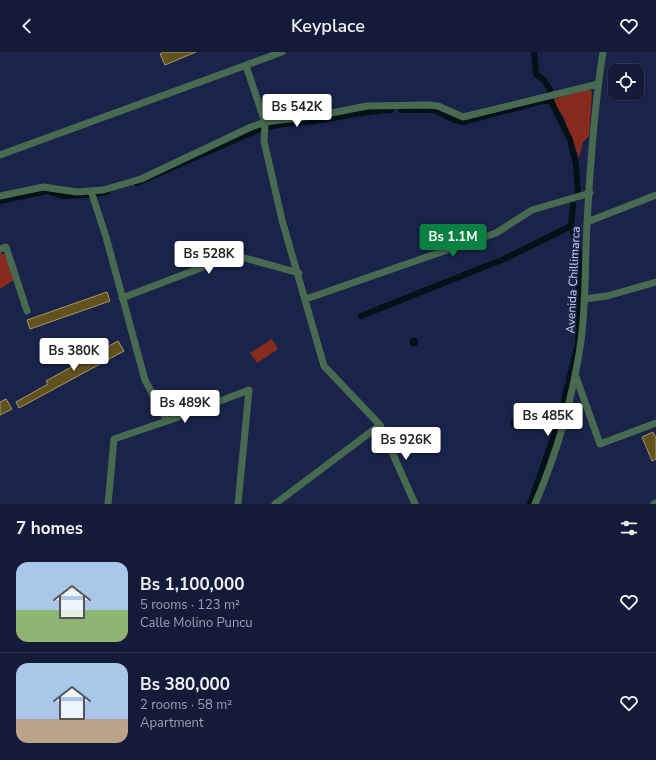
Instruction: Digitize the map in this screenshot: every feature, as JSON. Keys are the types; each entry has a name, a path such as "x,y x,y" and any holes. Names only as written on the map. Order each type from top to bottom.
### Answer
{"street":[{"path":"0,155 246,66 266,55 282,52"},
{"name":"Avenida Chillimarca","path":"535,504 546,479 567,407 581,341 587,222 598,84 603,52"},
{"path":"246,66 265,122 264,141 282,220 299,273 324,366 380,425 415,504"},
{"path":"0,196 43,187 77,192 103,190 141,179 250,127 265,122 374,106 438,106 463,117 598,84"},
{"path":"91,192 106,237 145,380 167,421"},
{"path":"306,299 496,233 532,210 590,193"},
{"path":"587,222 656,194"},
{"path":"0,249 6,247 27,311"},
{"path":"122,298 219,261 245,258 299,273"},
{"path":"584,299 607,296 656,282"},
{"path":"575,374 600,444 656,423"},
{"path":"108,504 114,439 249,390 238,504"},
{"path":"275,504 380,425"}],"shaded area":[{"path":"591,90 592,94 589,136 583,142 579,158 563,116 556,107 554,99"},
{"path":"0,252 6,256 14,280 0,289"},
{"path":"414,337 419,342 414,347 409,342"},
{"path":"272,339 278,349 257,363 250,353"},
{"path":"521,415 524,423 512,427 510,421"}],"building":[{"path":"164,52 196,52 165,65 160,54"},
{"path":"107,292 110,301 30,329 27,320"},
{"path":"118,341 124,351 19,408 16,402 48,384 46,381"},
{"path":"6,399 12,409 0,415 0,402"},
{"path":"653,432 656,438 656,459 652,461 642,437"}],"waterway":[{"path":"534,52 536,74 544,80 550,90 550,95"},
{"path":"401,110 434,110 455,120 463,122 542,101 551,101 570,140 576,164 578,193"},
{"path":"270,127 391,110"},
{"path":"137,183 260,129"},
{"path":"0,201 47,191 63,196 87,195"},
{"path":"97,194 107,192"},
{"path":"569,380 578,344 579,322 579,253 571,226 573,205"},
{"path":"361,316 504,259 571,226"},
{"path":"563,405 567,386"},
{"path":"530,504 562,412"}]}
